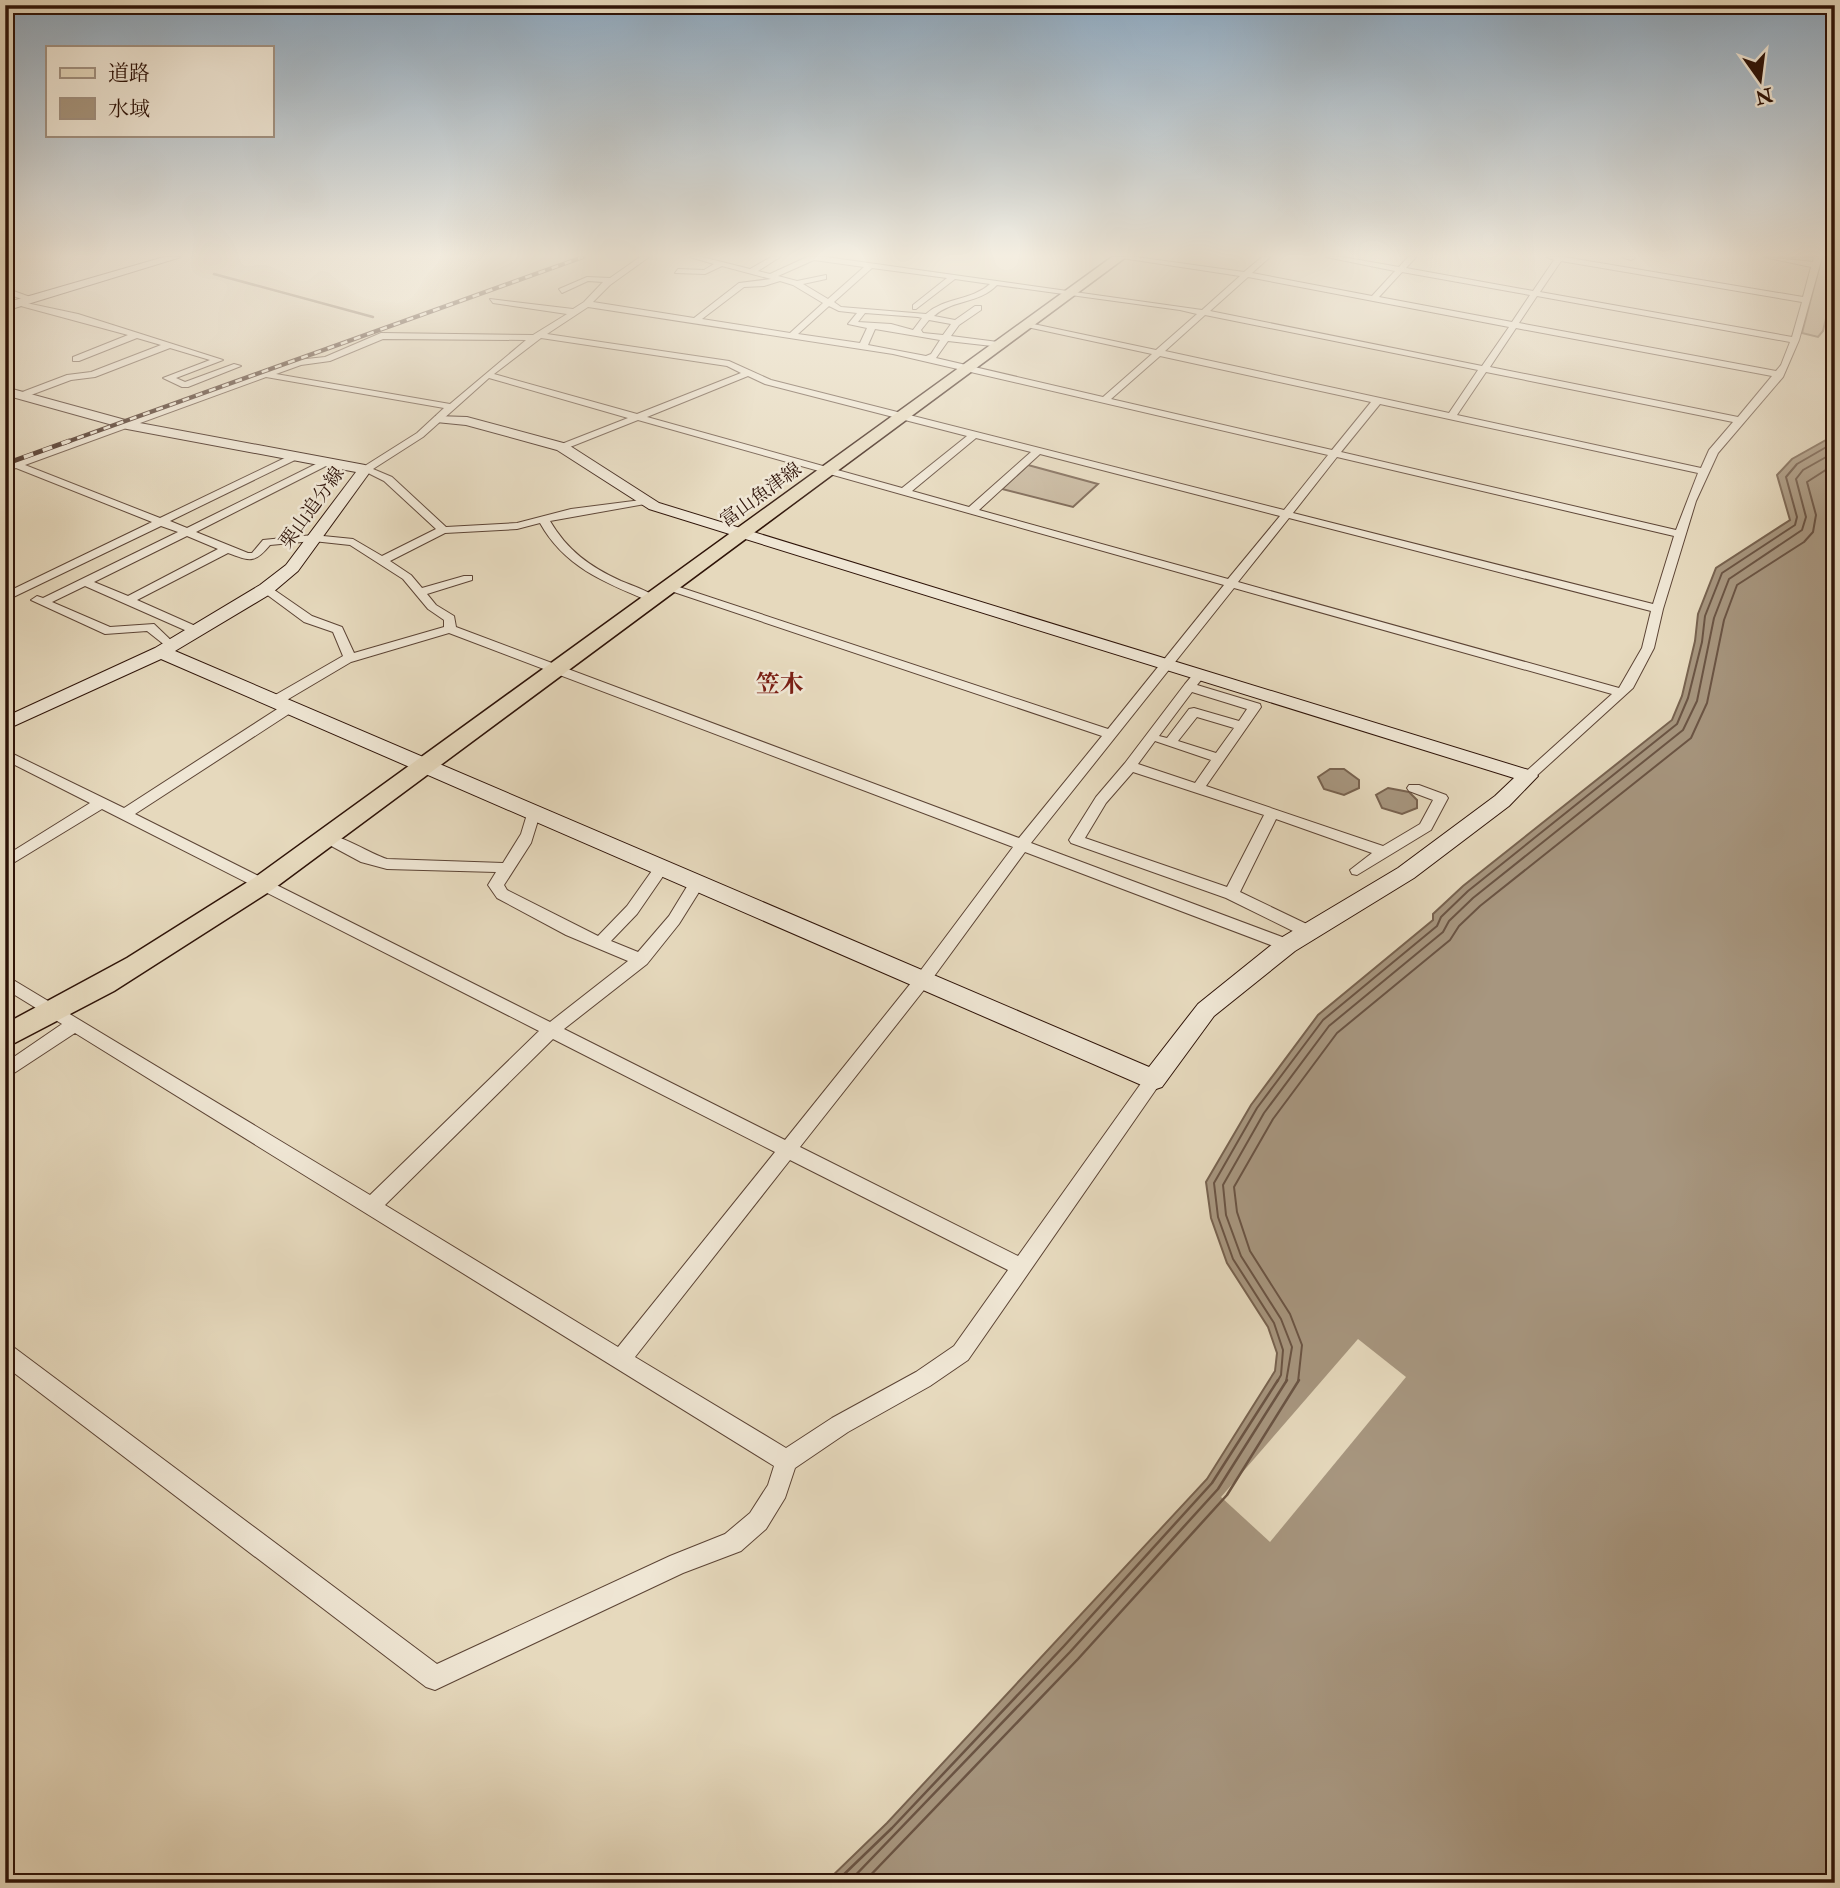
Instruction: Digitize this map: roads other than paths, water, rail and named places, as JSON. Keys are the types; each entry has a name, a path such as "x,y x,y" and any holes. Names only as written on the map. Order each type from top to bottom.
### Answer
{"main road":[{"name":"富山魚津線","path":"5,1037 65,1018 263,884 998,345"}],"street":[{"path":"76,359 111,345"},
{"path":"169,345 219,360 169,378 185,385 237,366"},
{"path":"13,394 70,377 92,375 169,345"},
{"path":"11,467 300,362 327,359 360,345"},
{"path":"365,469 447,413 487,374 526,345"},
{"path":"595,345 729,364 768,382 1657,608"},
{"path":"857,345 967,367 1679,534"},
{"path":"929,359 942,345"},
{"path":"1122,345 1706,472"},
{"path":"1106,399 1166,345"},
{"path":"1369,345 1740,421"},
{"path":"1451,416 1499,345"},
{"path":"1620,345 1780,375"},
{"path":"5,1353 435,1678 678,1564 733,1543 758,1521 777,1490 786,1461 841,1425 923,1379 961,1353 1153,1080 1206,1010 1287,945 1406,873 1502,801 1621,692 1636,674 1648,648 1679,534 1713,452 1780,375 1793,345"},
{"path":"562,447 749,373"},
{"path":"487,374 636,418 1621,692"},
{"path":"265,375 447,413 562,447 654,506 1167,664 1194,680 1255,707 1198,788"},
{"name":"栗山追分線","path":"5,724 166,649 266,589 292,568 365,469 127,425 13,394"},
{"path":"622,1358 921,982 1023,845 1377,401"},
{"path":"904,492 974,435"},
{"path":"971,511 1038,451"},
{"path":"5,598 293,457"},
{"path":"44,602 324,463"},
{"path":"11,467 246,556 255,556 267,542 313,538 353,542 407,577 432,607 450,619 450,629"},
{"path":"365,469 388,479 443,530"},
{"path":"383,560 443,530 517,526 571,512 645,500"},
{"path":"544,520 562,548 585,570 651,598"},
{"path":"128,600 226,549"},
{"path":"422,592 468,578"},
{"path":"84,582 196,631"},
{"path":"5,586 109,631 150,627 166,649 282,704 1153,1080"},
{"path":"669,586 1112,735"},
{"path":"266,589 308,619 338,631 350,658"},
{"path":"125,814 282,704 331,666 450,629 1287,945"},
{"path":"1194,680 1101,800 1076,840 1231,894 1308,932"},
{"path":"1194,680 1528,776"},
{"path":"1174,705 1242,726"},
{"path":"1170,743 1194,712"},
{"path":"1150,737 1219,758"},
{"path":"5,754 1021,1268"},
{"path":"1130,766 1384,852"},
{"path":"1357,870 1426,827 1441,798 1414,788"},
{"path":"5,863 102,802"},
{"path":"1231,894 1272,813"},
{"path":"534,814 532,827 521,850 505,868 496,885 502,894 600,943 641,960"},
{"path":"327,838 366,858 387,864 505,868"},
{"path":"600,943 632,910 661,869"},
{"path":"372,1205 551,1030 641,960 674,920 696,884"},
{"path":"5,981 786,1461"},
{"path":"5,1072 65,1018"}],"water":[{"path":"1835,435 1835,1883 825,1883 887,1823 1207,1479 1275,1371 1277,1353 1268,1327 1227,1263 1211,1218 1206,1182 1251,1105 1318,1015 1433,920 1433,914 1463,886 1672,720 1682,696 1695,641 1698,614 1716,568 1790,520 1777,475 1792,459"},
{"path":"1330,769 1344,769 1359,780 1359,788 1344,795 1324,789 1318,777"},
{"path":"1388,788 1409,792 1417,800 1417,808 1402,814 1382,808 1376,795"}],"railway":[{"path":"64,443 337,345"},
{"path":"5,464 69,441"}],"district":[{"name":"笠木","path":"780,684"}]}
